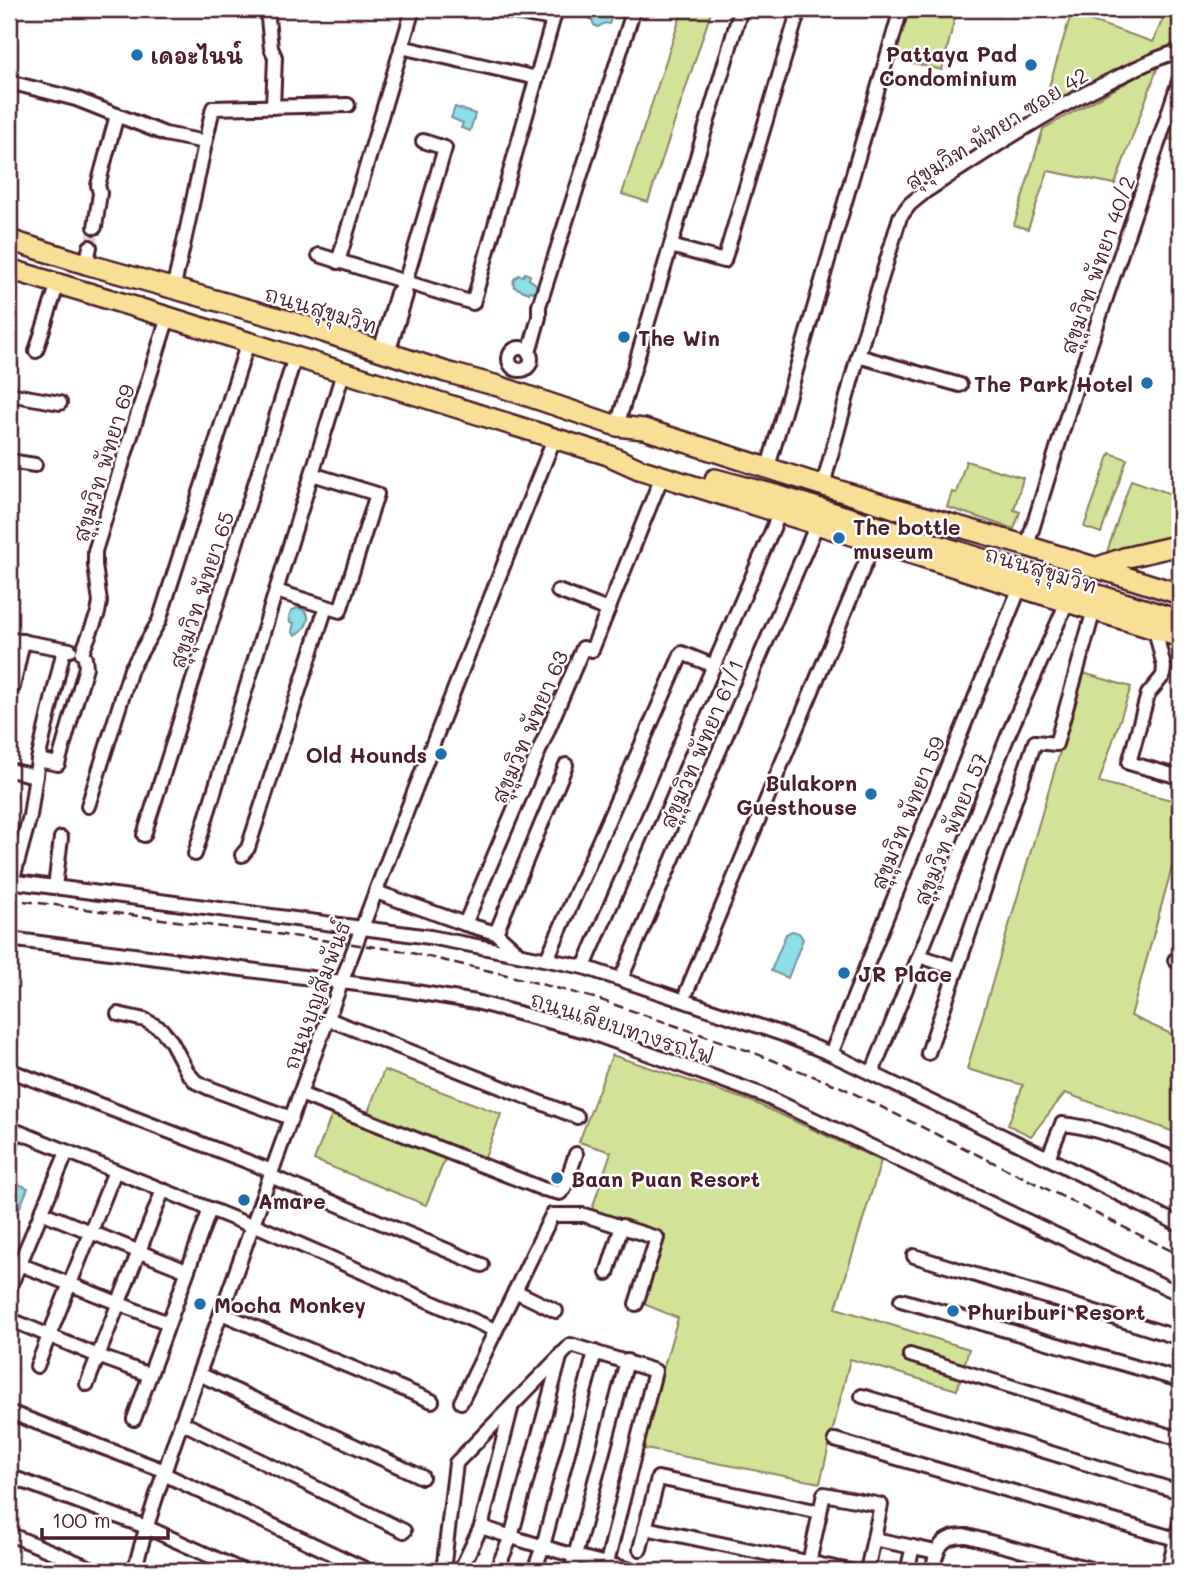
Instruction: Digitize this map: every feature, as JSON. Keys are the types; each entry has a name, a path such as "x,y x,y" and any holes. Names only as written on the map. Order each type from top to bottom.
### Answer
{"highway":[{"name":"ถนนสุขุมวิท","path":"9,240 53,254 88,256 173,289 293,322 618,426 644,429 1177,594"},
{"path":"52,282 53,254"},
{"name":"ถนนสุขุมวิท","path":"9,270 248,342 608,455 639,469 1180,636"},
{"name":"ถนนสุขุมวิท","path":"618,426 641,441 1180,609"},
{"name":"ถนนสุขุมวิท","path":"608,455 641,459 779,496 1180,620"},
{"path":"1095,568 1180,545"},
{"path":"1158,630 1180,631"}],"street":[{"path":"267,9 271,48 275,57 273,107"},
{"path":"338,262 413,9"},
{"path":"318,256 473,303 555,14 495,9"},
{"path":"525,350 531,360 527,367 520,370 510,365 511,352 525,350 534,336 540,306 634,9"},
{"path":"618,426 741,9"},
{"path":"671,246 724,261 799,9"},
{"path":"768,467 901,9"},
{"path":"401,47 537,78"},
{"name":"สุขุมวิท พัทยา ซอย 42","path":"822,485 900,217 910,204 926,191 1091,90 1150,61 1180,51"},
{"name":"สุขุมวิท พัทยา 40/2","path":"1027,546 1075,390 1180,78"},
{"path":"9,82 76,99 165,134 205,142"},
{"path":"173,289 214,108 348,105"},
{"path":"95,227 100,193 98,185 117,115"},
{"path":"384,352 397,293 405,284 445,148 423,141"},
{"path":"36,351 52,282"},
{"name":"สุขุมวิท พัทยา 69","path":"38,761 58,764 86,667 82,653 100,602 95,551 168,317"},
{"path":"88,806 131,669 159,621 248,342"},
{"path":"858,356 961,386"},
{"name":"สุขุมวิท พัทยา 65","path":"144,835 295,357"},
{"path":"498,386 503,373 510,365"},
{"path":"195,854 343,373"},
{"path":"9,394 60,403"},
{"name":"ถนนบุญสัมพันธ์","path":"134,1571 181,1422 291,1118 362,927 554,439"},
{"path":"9,460 35,465"},
{"path":"276,591 340,611 377,494 312,474"},
{"name":"สุขุมวิท พัทยา 63","path":"465,925 583,648 592,650 662,476"},
{"path":"584,967 780,512"},
{"name":"สุขุมวิท พัทยา 61/1","path":"621,979 817,524"},
{"path":"687,991 874,542"},
{"name":"สุขุมวิท พัทยา 59","path":"831,1054 1020,587"},
{"path":"558,591 608,610"},
{"name":"สุขุมวิท พัทยา 57","path":"872,1073 1009,733 1067,601"},
{"path":"242,856 248,848 326,607"},
{"path":"928,1053 1035,742 1056,744 1094,610"},
{"path":"1158,630 1163,676 1148,694 1129,763 1176,776"},
{"path":"9,639 82,653"},
{"path":"13,687 23,641"},
{"path":"11,881 30,816 38,761 64,649"},
{"path":"547,959 682,653 713,666"},
{"path":"496,933 566,765"},
{"path":"9,770 36,776"},
{"path":"55,887 61,838"},
{"name":"ถนนเลียบทางรถไฟ","path":"11,881 430,937 584,967 782,1034 831,1054 1180,1223"},
{"path":"376,892 465,925 496,933 517,953"},
{"name":"ถนนเลียบทางรถไฟ","path":"9,939 342,981 476,1002 589,1032 763,1095 1180,1294"},
{"path":"920,956 957,969"},
{"path":"117,1014 145,1020 161,1029 196,1082 291,1118"},
{"path":"328,1019 576,1117"},
{"path":"9,1067 14,1072 271,1174 482,1265"},
{"path":"300,1094 543,1189 560,1193 564,1189 576,1154"},
{"path":"1048,1158 1062,1124 1083,1126 1180,1161"},
{"path":"11,1136 66,1154 208,1213 252,1228 495,1330"},
{"path":"9,1289 66,1154"},
{"path":"37,1366 114,1174"},
{"path":"87,1384 162,1194"},
{"path":"41,1212 187,1271"},
{"path":"134,1419 208,1213"},
{"path":"461,1402 551,1215 584,1215 657,1238 636,1304"},
{"path":"607,1273 622,1226"},
{"path":"914,1256 1180,1338"},
{"path":"19,1264 168,1323"},
{"path":"514,1291 556,1311"},
{"path":"901,1300 1180,1380"},
{"path":"221,1313 432,1401"},
{"path":"9,1319 150,1375"},
{"path":"566,1349 596,1352 655,1371 606,1568"},
{"path":"443,1571 456,1463 566,1349"},
{"path":"496,1571 511,1538 566,1349"},
{"path":"534,1571 596,1352"},
{"path":"910,1355 1180,1439"},
{"path":"571,1571 627,1362"},
{"path":"199,1374 422,1477"},
{"path":"862,1396 1180,1492"},
{"path":"460,1571 481,1527 512,1406"},
{"path":"9,1412 164,1472 369,1571"},
{"path":"181,1422 404,1531"},
{"path":"835,1440 1177,1543"},
{"path":"9,1476 146,1527 243,1571"},
{"path":"640,1549 658,1478 820,1513"},
{"path":"809,1563 824,1494 881,1505 867,1571"},
{"path":"1168,1571 1180,1523"},
{"path":"481,1527 606,1568 637,1571"},
{"path":"645,1528 850,1571"},
{"path":"9,1534 98,1571"},
{"path":"932,1571 940,1544 958,1536 968,1536 1098,1571"},
{"path":"874,1539 936,1552"},
{"path":"906,1571 913,1546"}],"green space":[{"path":"683,9 712,9 648,202 622,194"},
{"path":"906,9 957,9 942,70 893,58"},
{"path":"1167,9 1180,9 1180,45 1158,52 1042,110 1071,14 1153,42"},
{"path":"1151,69 1157,69 1115,184 1048,171 1028,229 1014,225 1043,129"},
{"path":"1180,95 1180,142 1166,138"},
{"path":"1110,453 1127,459 1101,533 1084,527"},
{"path":"966,461 1023,478 1014,510 1020,512 1014,529 947,507 952,492 956,493"},
{"path":"1131,480 1180,497 1180,510 1171,538 1106,555"},
{"path":"1083,673 1131,687 1099,782 1180,802 1180,838 1131,1016 1180,1038 1180,1134 1065,1093 1031,1136 1008,1125 1023,1085 967,1069"},
{"path":"612,1055 753,1102 881,1161 836,1308 969,1349 957,1390 850,1359 820,1483 640,1448 678,1318 644,1304 665,1236 592,1209 611,1152 579,1142"},
{"path":"384,1070 501,1114 484,1160 367,1115"},
{"path":"333,1112 446,1157 426,1205 314,1160"}],"water":[{"path":"592,9 604,9 612,16 609,24 598,27 594,25 589,18"},
{"path":"455,107 475,114 470,131 461,128 463,123 451,118"},
{"path":"525,273 530,275 529,279 536,284 534,292 529,293 514,287 514,279"},
{"path":"298,608 307,613 308,621 295,635 292,631 294,623 290,622 289,616 292,610"},
{"path":"792,931 799,933 803,939 788,978 771,971 786,934"},
{"path":"16,1183 28,1188 16,1216 9,1213 9,1199"}],"tunnel":[{"path":"90,247 95,227"}],"railway":[{"path":"9,899 398,950 598,999 752,1052 841,1087 1180,1255"}],"place":[{"name":"เดอะไนน์","path":"137,55"},
{"name":"Pattaya Pad Condominium","path":"1031,65"},
{"name":"The Win","path":"624,337"},
{"name":"The Park Hotel","path":"1147,383"},
{"name":"The bottle museum","path":"839,538"},
{"name":"Old Hounds","path":"441,754"},
{"name":"Bulakorn Guesthouse","path":"871,794"},
{"name":"JR Place","path":"844,973"},
{"name":"Baan Puan Resort","path":"557,1178"},
{"name":"Amare","path":"244,1200"},
{"name":"Mocha Monkey","path":"200,1304"},
{"name":"Phuriburi Resort","path":"953,1311"}]}
